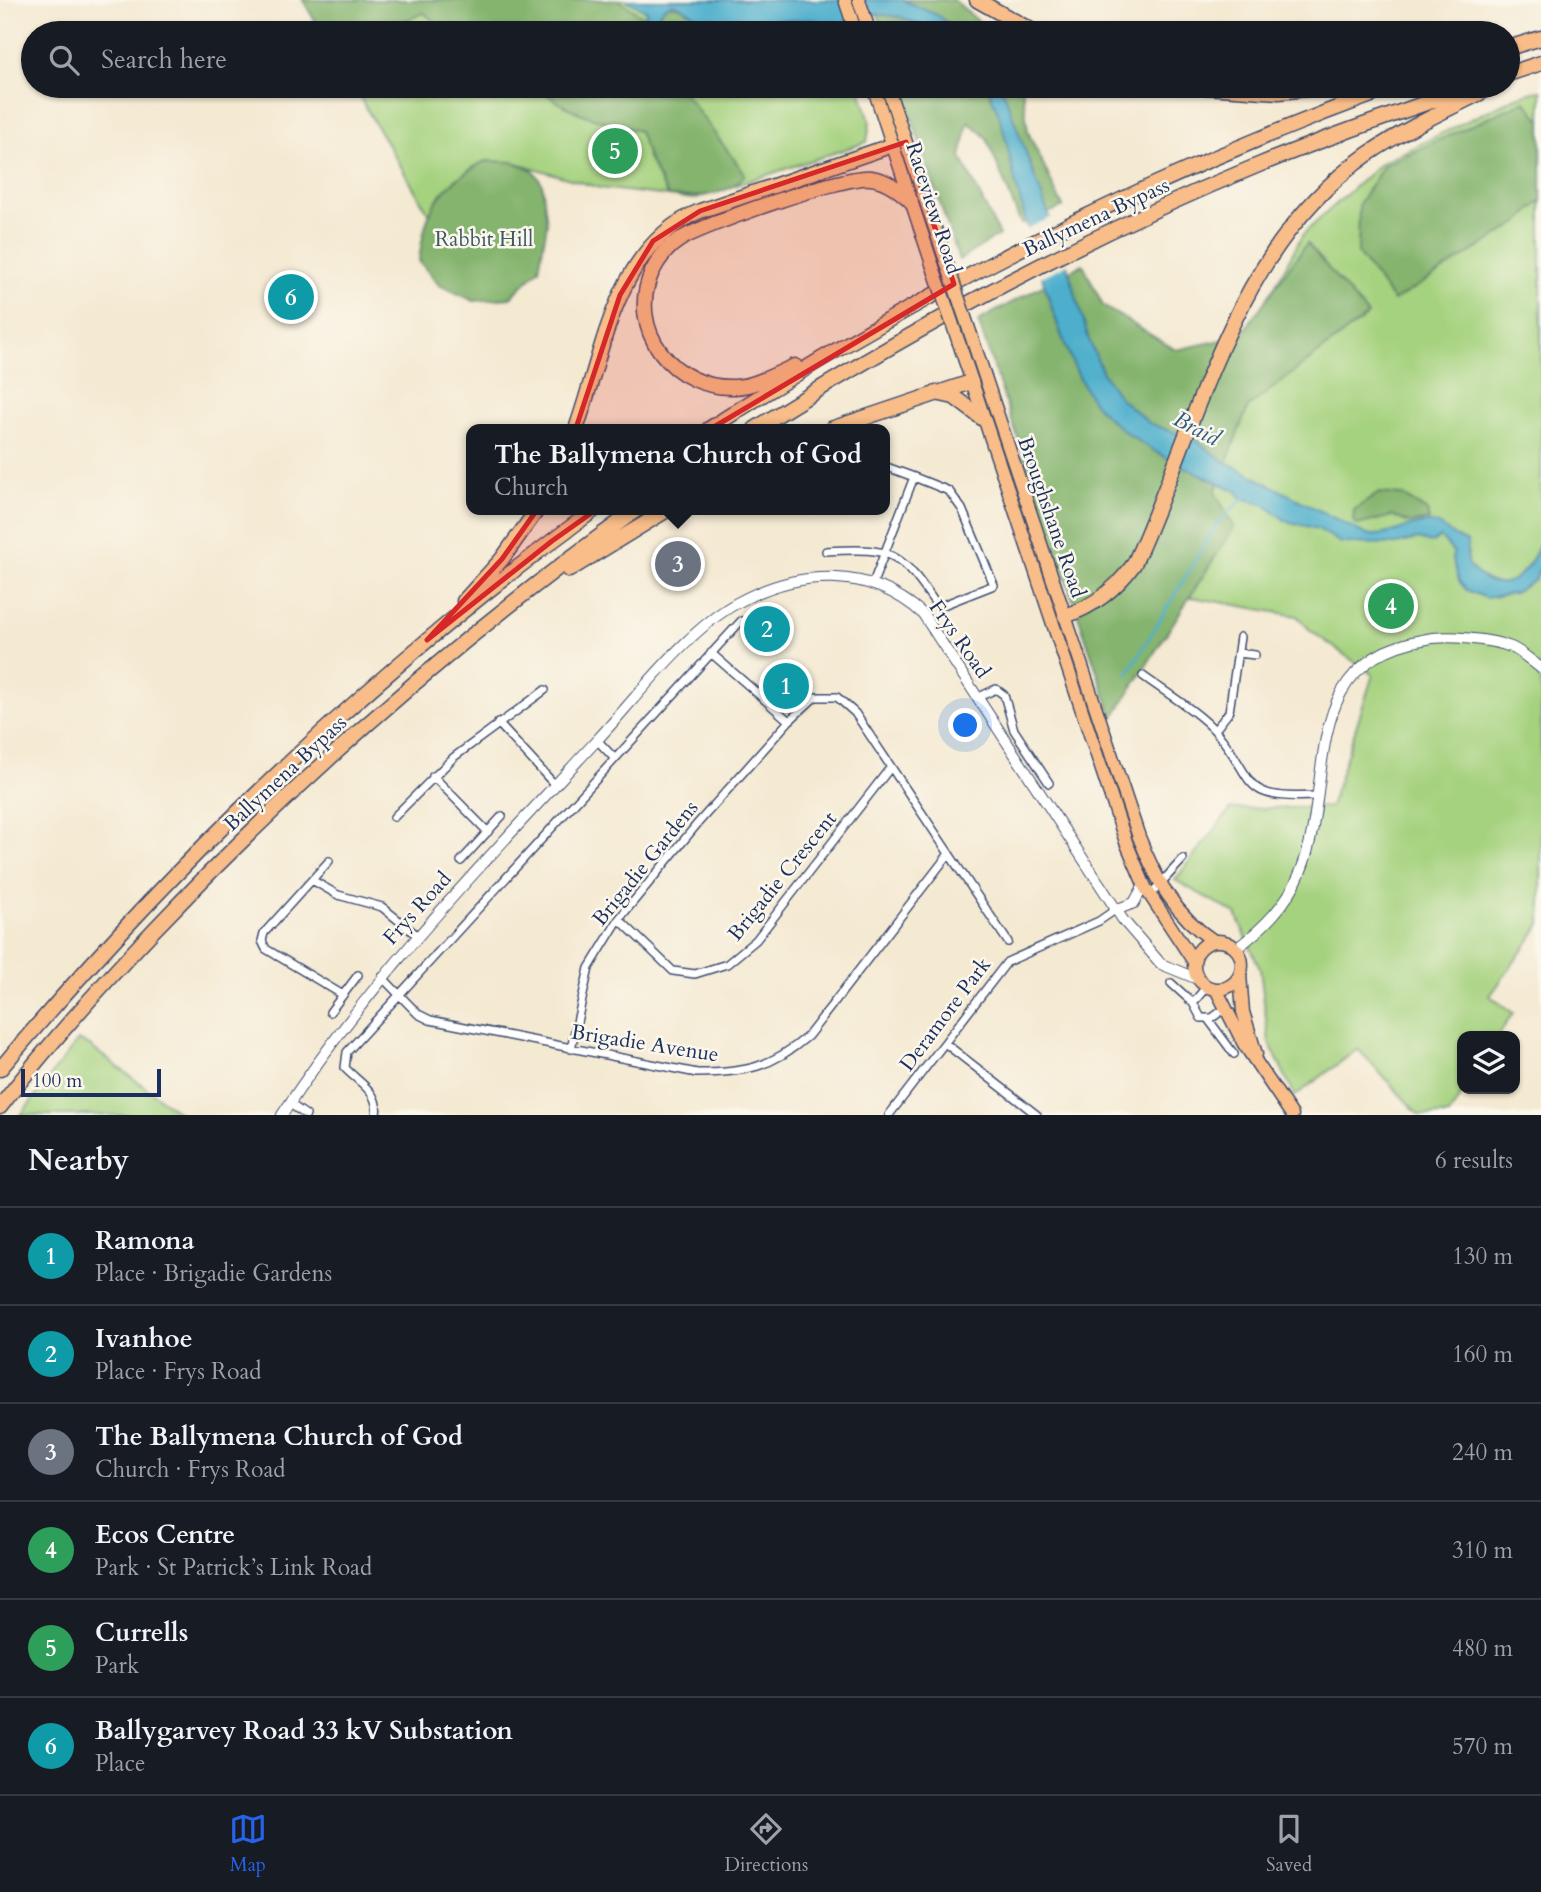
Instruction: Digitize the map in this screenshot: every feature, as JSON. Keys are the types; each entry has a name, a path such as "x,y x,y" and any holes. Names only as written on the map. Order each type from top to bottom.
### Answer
{"highway":[{"path":"977,0 1015,21"},
{"path":"1520,44 1541,37"},
{"path":"1520,71 1538,64"},
{"name":"Ballymena Bypass","path":"717,424 858,337 1018,249 1171,175 1366,98"},
{"name":"Ballymena Bypass","path":"763,424 887,348 1080,246 1259,165 1442,98"},
{"path":"1065,616 1094,603 1117,587 1134,564 1245,294 1296,222 1366,155 1437,112 1468,98"},
{"path":"578,424 620,295 653,241 681,219 700,211 900,144"},
{"path":"858,337 753,383 713,386 681,373 666,360 654,343 645,308 647,289 663,254 693,232 843,180 869,177 886,181 911,201"},
{"path":"845,424 978,379"},
{"path":"934,393 954,397 984,419"},
{"path":"427,640 502,559 533,515"},
{"name":"Ballymena Bypass","path":"0,1069 124,926 265,783 427,640 588,515"},
{"name":"Ballymena Bypass","path":"0,1107 114,973 198,884 301,783 482,625 629,515"},
{"path":"482,625 659,515"}],"main road":[{"path":"845,0 852,21"},
{"path":"859,0 866,21"},
{"name":"Raceview Road","path":"879,98 900,144 911,201 959,343"},
{"name":"Broughshane Road","path":"890,98 900,144 944,255 971,335 984,419 1121,830 1147,890 1194,964"},
{"name":"Broughshane Road","path":"959,343 978,379 1065,616 1135,825 1161,885 1188,922 1214,941"},
{"path":"1046,608 1053,614 1065,616"},
{"path":"1259,1065 1243,1012 1240,974 1242,961 1236,948 1226,942 1214,941 1201,948 1194,964 1207,985 1227,1007 1244,1044 1292,1115"},
{"path":"1207,985 1231,985 1240,974"}],"street":[{"path":"826,551 885,553 900,558 909,566 938,607 994,585 962,509 949,491 890,468"},
{"path":"873,583 914,477"},
{"name":"Frys Road","path":"282,1115 382,977 555,785 703,627 739,601 779,587 814,579 842,577 873,583 895,592 923,614 1115,910 1154,959 1207,985"},
{"name":"Frys Road","path":"376,1115 375,1097 345,1068 344,1059 347,1052 741,621"},
{"path":"1236,948 1272,917 1295,883 1311,838 1325,732 1351,675 1397,643 1443,636 1511,647 1541,668"},
{"path":"1215,730 1229,712 1240,637"},
{"path":"711,653 789,720"},
{"path":"1238,653 1255,655"},
{"path":"1143,677 1215,730 1246,779 1259,790 1279,797 1316,796"},
{"path":"394,817 433,776 498,723 545,690"},
{"path":"977,698 994,690 1004,695 1014,730 1049,783"},
{"name":"Brigadie Gardens","path":"571,1049 589,968 619,919 789,720 815,697 840,698 857,716 1007,942"},
{"path":"498,723 555,785"},
{"path":"597,740 615,759"},
{"name":"Brigadie Crescent","path":"619,919 660,961 676,972 701,973 727,964 756,940 890,768"},
{"path":"433,776 488,832"},
{"path":"461,861 502,816"},
{"name":"Brigadie Avenue","path":"382,977 428,1019 697,1073 727,1073 761,1067 788,1053 808,1036 948,855"},
{"path":"1115,910 1134,903 1147,890 1161,885 1183,859"},
{"path":"329,861 264,934 263,944 343,995"},
{"path":"312,880 338,895 382,907 418,936"},
{"name":"Deramore Park","path":"889,1115 1009,960 1099,921 1115,910"},
{"path":"1174,971 1194,964"},
{"path":"330,1012 358,975"},
{"path":"1171,983 1193,1003 1196,1012 1208,1020 1234,1054"},
{"path":"1193,1003 1207,985"},
{"path":"1208,1020 1227,1007"},
{"path":"946,1044 1037,1115"},
{"path":"290,1104 306,1115"}],"highlighted area":[{"path":"906,142 954,284 707,431 552,541 427,640 502,559 539,507 572,440 620,295 653,241 700,211"}],"green space":[{"path":"303,0 626,0 643,6 652,21 315,21"},
{"path":"303,0 618,0 644,17 652,17 653,21 434,21 424,13 404,21 315,21"},
{"path":"873,0 954,0 978,21 880,21"},
{"path":"672,6 684,9 708,21 656,21 665,7"},
{"path":"680,6 767,20 817,21 661,21"},
{"path":"1541,90 1541,924 1490,996 1513,1013 1501,1031 1457,1031 1457,1094 1462,1094 1449,1115 1419,1115 1358,1049 1295,1096 1269,1042 1260,969 1236,914 1175,880 1231,809 1330,807 1373,675 1311,631 1297,616 1131,586 1228,373 1303,234 1381,163 1514,98"},
{"path":"360,98 863,98 870,122 867,142 694,199 600,188 514,162 441,193 429,214"},
{"path":"552,98 688,98 745,174 738,182 721,192 688,197 668,196 649,160 639,131 598,120"},
{"path":"905,98 1024,98 1028,132 1063,207 1021,224 986,137 968,122 961,157 999,235 959,260"},
{"path":"1525,101 1541,120 1541,201 1518,223 1394,301 1358,254 1359,204 1384,165"},
{"name":"Rabbit Hill","path":"485,161 514,162 533,170 542,183 547,224 539,269 510,298 474,301 439,285 419,261 430,212 437,200 455,180"},
{"path":"1307,243 1368,315 1248,407 1215,492 1234,527 1113,718 978,321 1083,264 1103,306 1176,350 1240,336"},
{"path":"1379,493 1401,495 1427,511 1429,520 1409,523 1392,516 1358,525 1353,521 1354,510"},
{"path":"78,1040 90,1046 182,1115 21,1115"}],"water":[{"path":"626,0 903,0 945,21 910,21 876,14 858,21 702,21 680,6 672,4 665,7 657,17 658,21 655,21 652,17 644,17 647,11"},
{"path":"992,98 1006,98 1067,265 1089,340 1103,373 1120,398 1149,423 1198,442 1222,460 1365,534 1381,535 1418,524 1438,525 1467,541 1468,565 1491,582 1511,581 1520,575 1541,542 1541,566 1535,580 1514,593 1486,598 1466,590 1459,581 1452,557 1454,553 1440,537 1431,543 1418,539 1396,544 1341,543 1318,529 1286,521 1265,505 1242,498 1236,491 1182,466 1130,436 1100,410 1088,393 1063,339 1032,242 1002,124"}],"pier":[{"path":"1054,216 1070,263 1039,278 1025,230"}],"waterway":[{"path":"1127,675 1218,522 1244,498"}],"place":[{"name":"Currells","path":"615,151"},
{"name":"Ballygarvey Road 33 kV Substation","path":"291,297"},
{"name":"The Ballymena Church of God","path":"678,564"},
{"name":"Ecos Centre","path":"1391,606"},
{"name":"Ivanhoe","path":"767,629"},
{"name":"Ramona","path":"786,686"}],"water label":[{"name":"Braid","path":"1197,428"}]}
